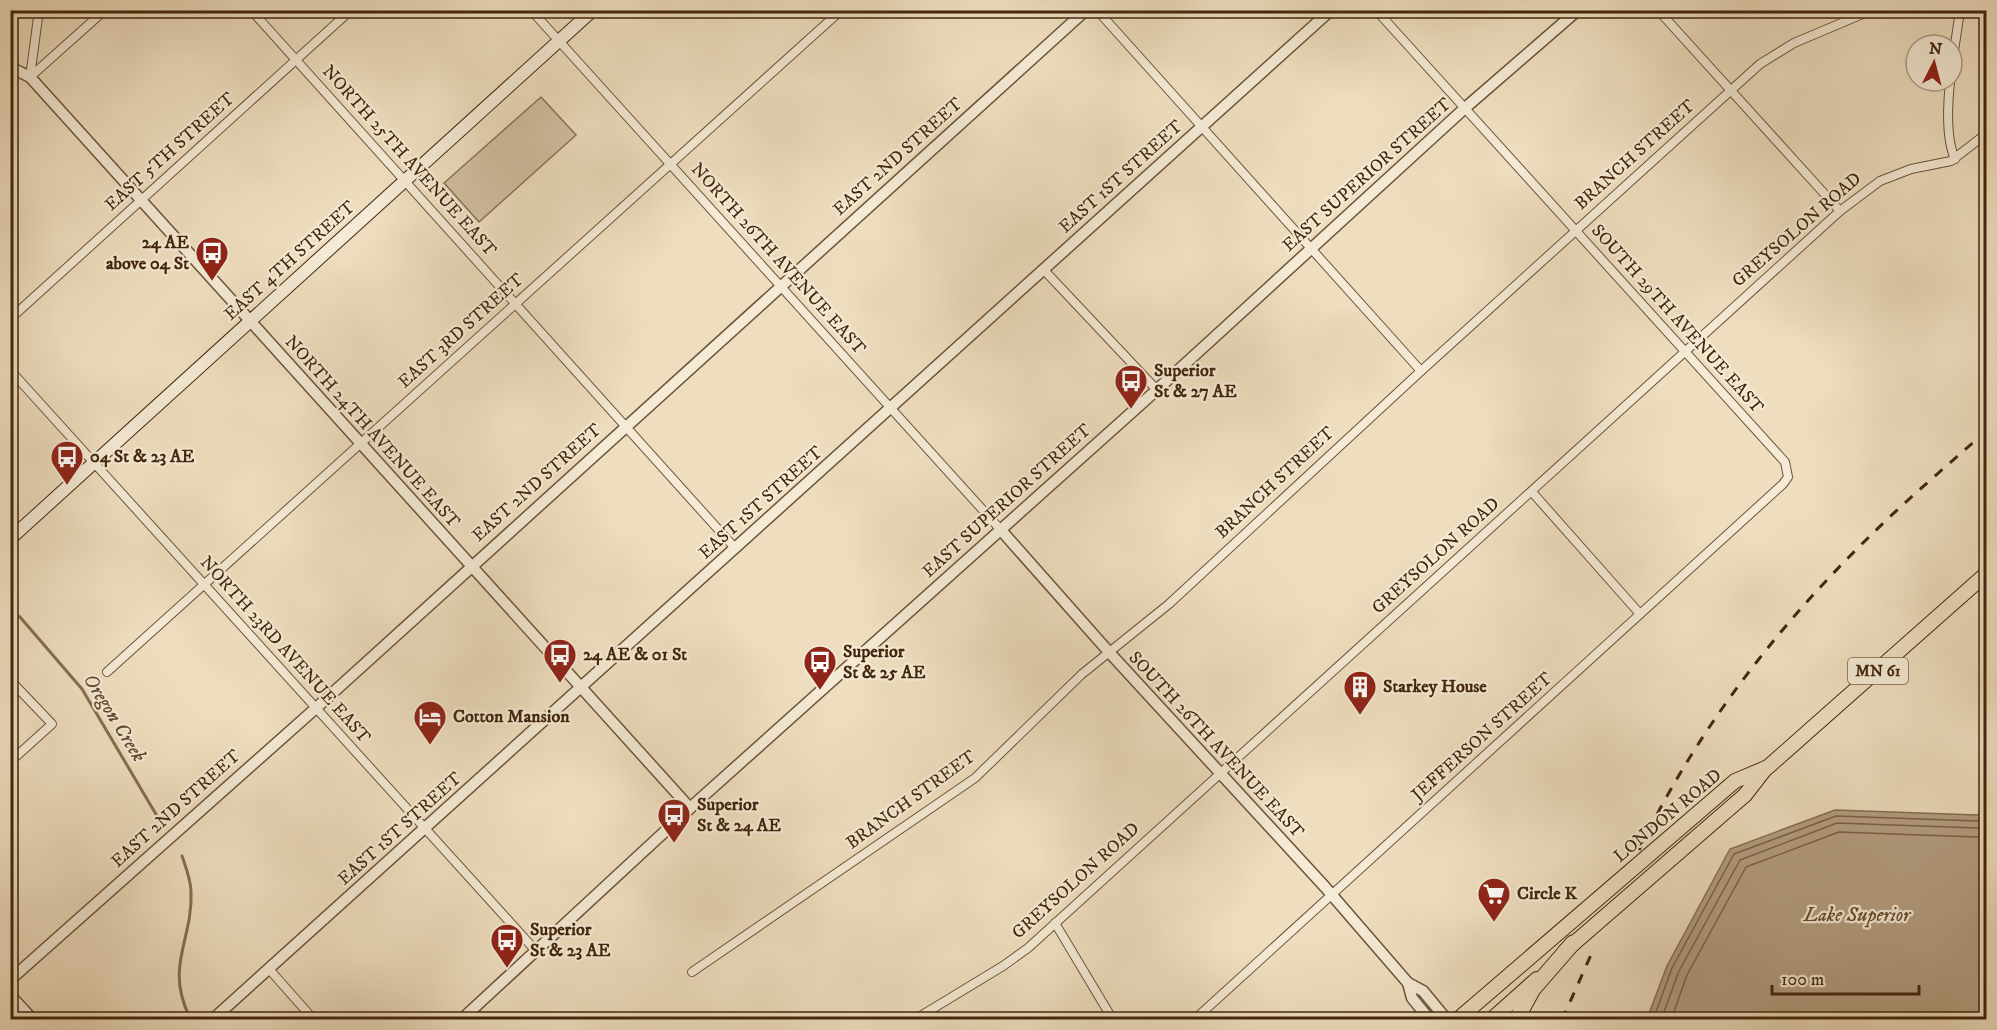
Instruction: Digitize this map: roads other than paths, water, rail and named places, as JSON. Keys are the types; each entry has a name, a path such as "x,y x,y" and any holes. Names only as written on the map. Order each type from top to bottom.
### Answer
{"highway":[{"name":"LONDON ROAD","path":"1457,1020 1735,781 1768,767 1986,574"},
{"name":"MN 61","path":"1491,1020 1573,943 1745,795 1768,767"},
{"path":"1516,1020 1533,989 1573,943"}],"main road":[{"name":"EAST 4TH STREET","path":"10,539 593,10"},
{"path":"10,996 32,1020"}],"street":[{"path":"30,77 39,10"},
{"path":"30,77 105,10"},
{"name":"NORTH 25TH AVENUE EAST","path":"251,10 735,548"},
{"name":"EAST 5TH STREET","path":"10,318 351,10"},
{"name":"NORTH 26TH AVENUE EAST","path":"531,10 1000,529"},
{"name":"EAST 2ND STREET","path":"10,980 316,708 624,426 1086,10"},
{"path":"1097,10 1421,370"},
{"name":"EAST 1ST STREET","path":"212,1020 1331,10"},
{"name":"SOUTH 29TH AVENUE EAST","path":"1376,10 1785,462 1788,474"},
{"name":"EAST SUPERIOR STREET","path":"461,1020 690,808 1157,390 1465,108 1578,10"},
{"path":"1658,10 1840,211"},
{"name":"BRANCH STREET","path":"692,972 965,786 1108,651 1169,604 1421,370 1731,90 1780,51 1872,10"},
{"path":"1955,159 1949,139 1948,119 1960,10"},
{"name":"EAST 3RD STREET","path":"107,672 837,14"},
{"path":"10,67 30,77"},
{"name":"NORTH 24TH AVENUE EAST","path":"30,77 580,689 690,808"},
{"name":"GREYSOLON ROAD","path":"914,1020 1003,966 1055,923 1840,211 1874,185 1893,175 1955,159 1986,134"},
{"path":"1043,268 1157,390"},
{"name":"NORTH 23RD AVENUE EAST","path":"10,370 424,830 536,951"},
{"name":"JEFFERSON STREET","path":"1194,1020 1783,484 1788,474"},
{"path":"1532,492 1640,614"},
{"name":"SOUTH 26TH AVENUE EAST","path":"1000,529 1332,896 1408,983 1413,998 1430,1020"},
{"path":"10,680 52,724 10,762"},
{"path":"1055,923 1113,1020"},
{"path":"269,969 314,1020"},
{"name":"SOUTH 26TH AVENUE EAST","path":"1408,983 1423,990 1447,1020"}],"water":[{"name":"Lake Superior","path":"1835,810 1977,815 1986,810 1986,1019 1647,1019 1667,966 1730,849"}],"waterway":[{"name":"Oregon Creek","path":"10,611 20,617 82,689 160,821"},
{"name":"Oregon Creek","path":"182,856 189,878 191,909 179,982 189,1016"}],"railway":[{"path":"1639,850 1685,765 1769,646 1868,538 1986,431"},
{"path":"1562,1020 1594,948"}],"place":[{"name":"24 AE above 04 St","path":"212,282"},
{"name":"Superior St & 27 AE","path":"1131,410"},
{"name":"04 St & 23 AE","path":"67,486"},
{"name":"24 AE & 01 St","path":"560,684"},
{"name":"Superior St & 25 AE","path":"820,691"},
{"name":"Starkey House","path":"1360,716"},
{"name":"Cotton Mansion","path":"430,746"},
{"name":"Superior St & 24 AE","path":"674,844"},
{"name":"Circle K","path":"1494,923"},
{"name":"Superior St & 23 AE","path":"507,969"}]}
